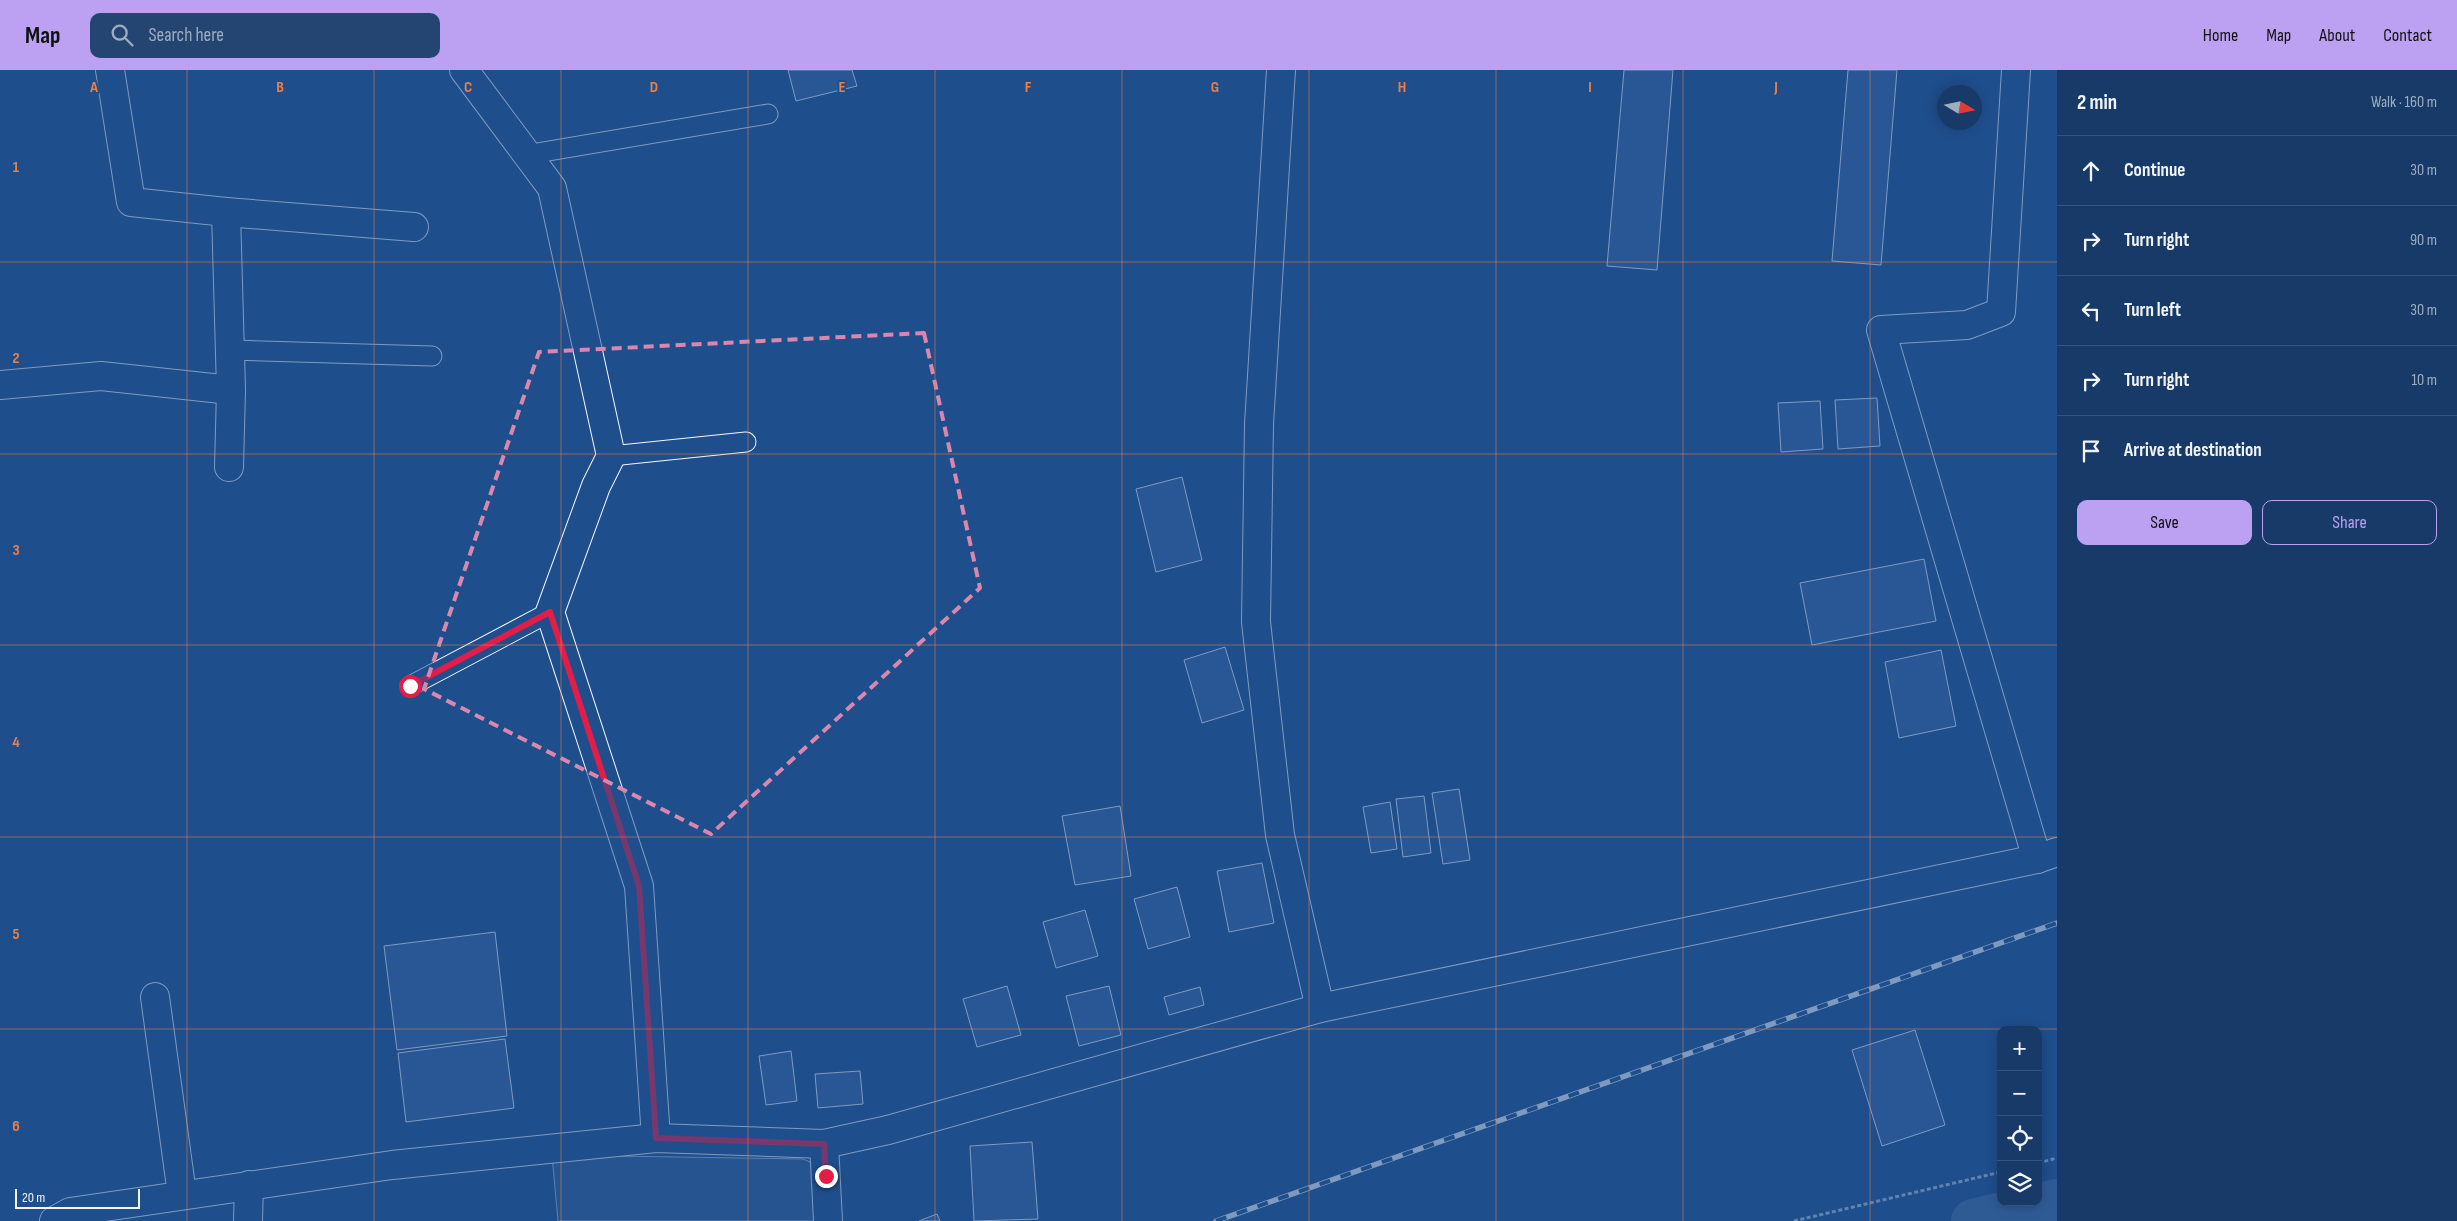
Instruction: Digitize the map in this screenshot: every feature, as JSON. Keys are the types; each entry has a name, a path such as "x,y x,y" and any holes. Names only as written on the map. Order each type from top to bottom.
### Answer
{"street":[{"path":"110,70 131,202 226,212 414,227"},
{"path":"464,70 525,155 552,188 611,456 596,486 550,612 639,886 656,1138"},
{"path":"1281,70 1259,424 1256,622 1280,835 1320,1008"},
{"path":"54,1221 70,1212 182,1194 392,1165 656,1138 824,1144 888,1130 1320,1008 2047,856 1881,330 1967,325 2000,312 2016,70"},
{"path":"226,212 231,390 229,467"},
{"path":"0,385 101,376 231,390"},
{"path":"155,997 182,1194"},
{"path":"824,1144 828,1221"},
{"path":"248,1221 249,1185"}],"lane":[{"path":"525,155 768,114"},
{"path":"230,350 432,356"},
{"path":"611,456 746,442"},
{"path":"410,686 550,612"}],"path":[{"path":"2042,1162 2057,1158"},
{"path":"1794,1221 1997,1173"}],"highlighted area":[{"path":"924,333 980,588 711,834 424,689 539,352"}],"shaded area":[{"path":"552,1155 803,1159 817,1165 818,1221 558,1221"}],"building":[{"path":"788,70 852,70 857,86 796,101"},
{"path":"1624,70 1673,70 1657,270 1607,266"},
{"path":"1848,70 1897,70 1881,265 1832,261"},
{"path":"1877,398 1880,446 1838,449 1835,400"},
{"path":"1820,401 1823,449 1781,452 1778,403"},
{"path":"1182,477 1202,560 1156,572 1136,489"},
{"path":"1924,559 1936,621 1812,645 1800,583"},
{"path":"1225,647 1244,710 1202,723 1184,660"},
{"path":"1941,650 1956,726 1899,738 1885,662"},
{"path":"1459,789 1470,860 1443,864 1432,793"},
{"path":"1424,796 1431,853 1403,857 1396,799"},
{"path":"1390,802 1397,849 1371,853 1363,807"},
{"path":"1120,806 1131,876 1075,885 1062,816"},
{"path":"1262,863 1274,923 1229,932 1217,871"},
{"path":"1177,887 1190,937 1148,949 1134,899"},
{"path":"1085,910 1098,956 1056,968 1043,922"},
{"path":"495,932 507,1036 397,1050 384,946"},
{"path":"1007,986 1021,1035 977,1047 963,999"},
{"path":"1109,986 1121,1035 1079,1046 1066,996"},
{"path":"1200,987 1204,1005 1169,1015 1164,997"},
{"path":"1915,1030 1945,1125 1882,1146 1852,1050"},
{"path":"505,1039 514,1108 406,1122 398,1053"},
{"path":"791,1051 797,1101 766,1105 759,1056"},
{"path":"860,1071 863,1104 818,1108 815,1074"},
{"path":"1032,1142 1038,1219 974,1221 970,1146"},
{"path":"937,1214 940,1221 919,1221"}],"waterway":[{"path":"1973,1221 2057,1201"}],"railway":[{"path":"1216,1221 2057,923"}],"route":[{"path":"410,686 550,612 639,886 656,1138 824,1144 826,1176"}]}
